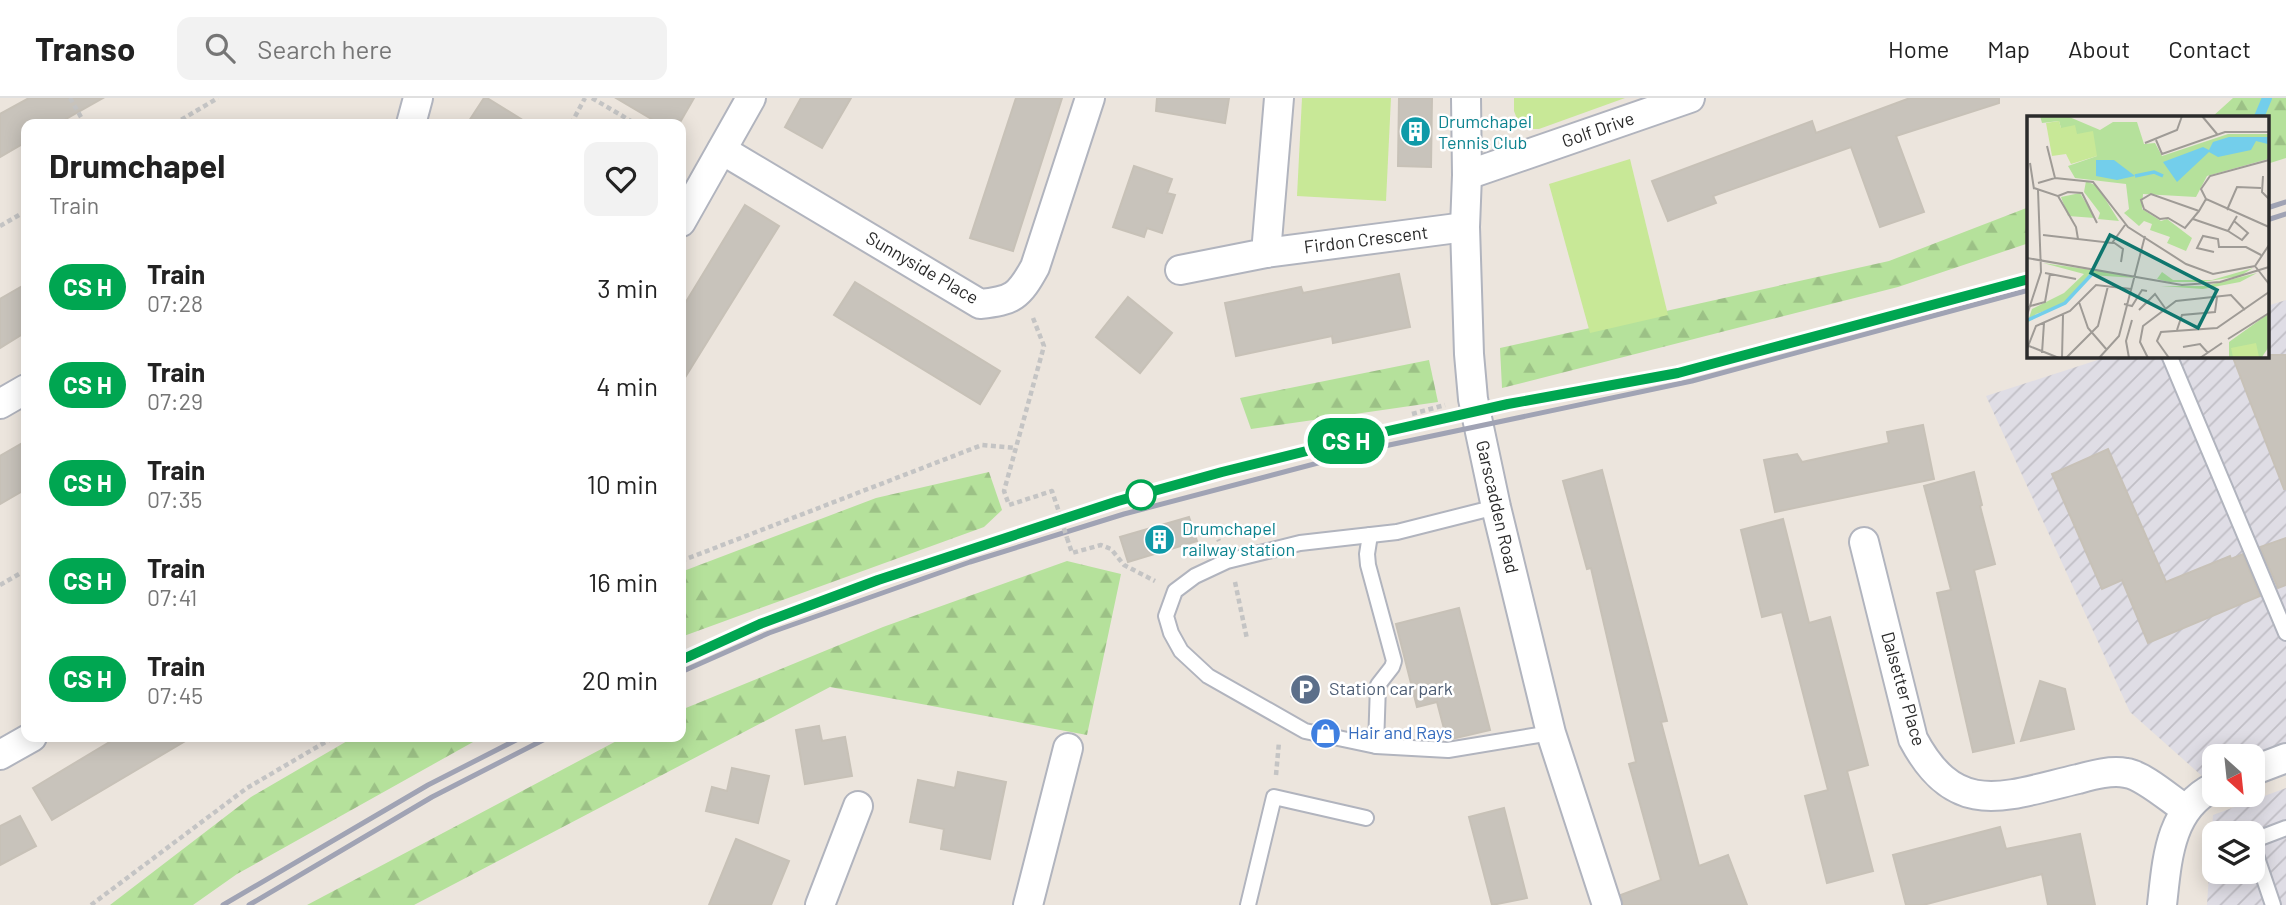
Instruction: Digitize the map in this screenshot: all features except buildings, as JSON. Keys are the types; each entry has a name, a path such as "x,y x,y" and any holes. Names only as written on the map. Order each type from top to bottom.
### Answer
{"street":[{"path":"412,119 418,98"},
{"path":"686,213 751,98"},
{"path":"1022,291 1035,267 1090,98"},
{"path":"1266,253 1279,98"},
{"name":"Garscadden Road","path":"1466,98 1465,227 1473,399 1496,507 1551,733 1607,905"},
{"name":"Golf Drive","path":"1467,175 1690,98"},
{"name":"Sunnyside Place","path":"722,149 980,304 1000,302 1022,291"},
{"name":"Firdon Crescent","path":"1180,270 1266,253 1465,227"},
{"path":"0,404 21,392"},
{"name":"Dalsetter Place","path":"1864,542 1913,739 1924,761 1945,782 1974,795 2001,797 2099,774 2127,773 2185,809"},
{"path":"0,755 23,742"},
{"path":"1028,905 1068,748"},
{"path":"2265,766 2286,758"},
{"path":"2162,905 2175,830 2185,809 2202,794"},
{"path":"820,905 858,806"}],"lane":[{"path":"2170,357 2286,632"},
{"path":"1496,507 1397,533 1300,543 1227,561 1195,576 1175,591 1166,616 1171,634 1181,651 1208,676 1305,731 1376,746 1448,750 1551,733"},
{"path":"1370,536 1368,565 1394,661 1378,685 1376,746"},
{"path":"1248,905 1274,797 1366,818"},
{"path":"2265,837 2286,828"},
{"path":"2265,881 2273,905"}],"path":[{"path":"70,98 82,119"},
{"path":"182,119 218,98"},
{"path":"574,119 585,98"},
{"path":"592,98 628,119"},
{"path":"0,226 21,214"},
{"path":"1022,291 1044,346 1004,491 1009,505 1052,491 1072,553 1101,545 1111,549 1124,565 1175,591"},
{"path":"686,559 982,445 1016,448"},
{"path":"1018,503 1020,509"},
{"path":"0,585 21,573"},
{"path":"1274,797 1281,719"},
{"path":"91,905 247,788 325,742"}],"shaded area":[{"path":"2286,300 2286,743 2265,752 2265,744 2202,744 2202,776 2130,712 1986,396 2107,357 2268,357 2268,306"},
{"path":"2286,788 2286,905 2207,905 2208,884 2265,884 2265,821 2213,821 2213,815 2235,807 2265,807 2265,796"}],"green space":[{"path":"1302,98 1391,98 1386,201 1297,196"},
{"path":"1514,98 1625,98 1539,129 1529,129 1519,124 1514,111"},
{"path":"2233,98 2286,98 2286,158 2268,164 2268,116 2213,116"},
{"path":"1630,159 1668,315 1590,333 1549,184"},
{"path":"2027,208 2027,244 1898,287 1502,388 1500,348 1889,261"},
{"path":"1429,360 1438,402 1251,429 1240,398"},
{"path":"989,472 1002,510 984,527 686,635 686,570 876,498"},
{"path":"1067,561 1121,574 1087,735 830,687 414,905 307,905 615,742 686,742 686,708 883,627"},
{"path":"345,742 473,742 237,874 193,905 110,905 251,797"}],"waterway":[{"path":"2259,116 2267,98"}],"railway":[{"path":"2268,208 2286,202"},
{"path":"2268,220 2286,214"},
{"path":"686,658 760,624 878,580 1118,501 1248,464 1509,404 1678,373 2027,280"},
{"path":"686,670 769,633 970,562 1124,514 1375,448 1692,381 2027,291"},
{"path":"223,905 428,785 512,742"},
{"path":"249,905 432,797 539,742"}],"train":[{"path":"686,658 760,624 878,580 1118,501 1248,464 1508,404 1678,373 2027,280"}],"place":[{"name":"Drumchapel Tennis Club","path":"1415,132"},
{"name":"Drumchapel railway station","path":"1159,539"},
{"name":"Station car park","path":"1306,689"},
{"name":"Hair and Rays","path":"1325,733"}]}
